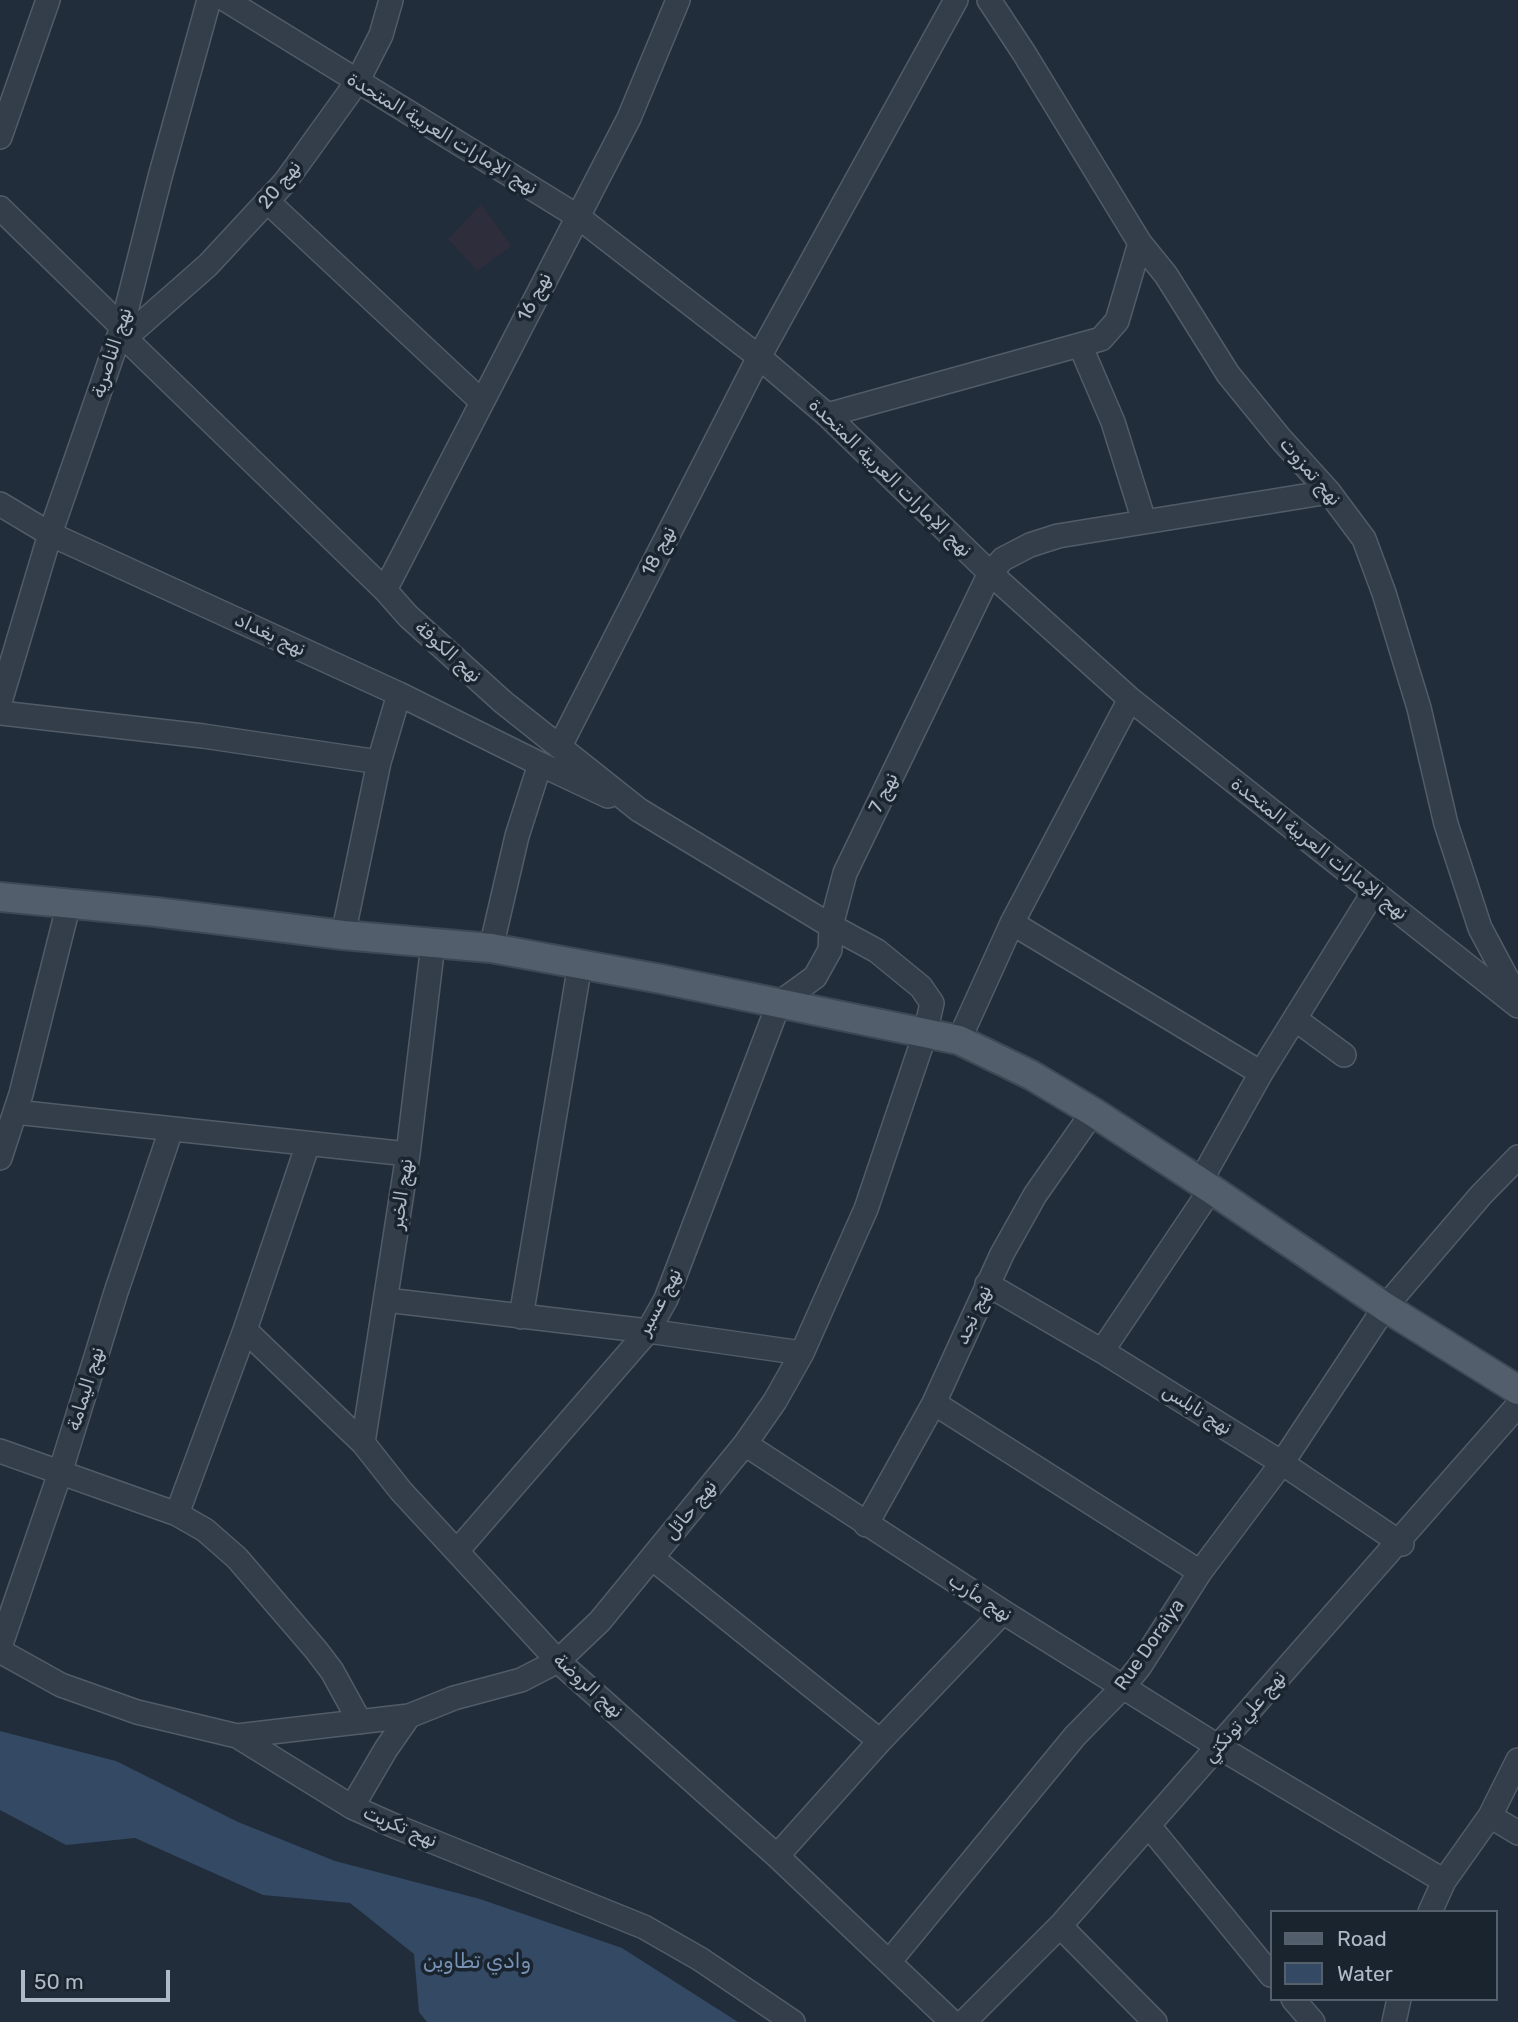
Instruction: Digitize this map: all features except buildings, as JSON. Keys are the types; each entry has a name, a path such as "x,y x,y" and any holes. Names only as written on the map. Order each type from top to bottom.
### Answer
{"main road":[{"path":"0,897 227,919 343,935 491,948 959,1040 1031,1075 1093,1112 1385,1307 1518,1390"}],"street":[{"path":"0,137 48,0"},
{"name":"نهج الناصرية","path":"0,702 50,534 123,332 160,177 209,0"},
{"name":"نهج الإمارات العربية المتحدة","path":"226,0 578,216 759,356 827,415 989,573 1130,699 1518,1006"},
{"name":"نهج 20","path":"123,332 208,265 285,182 357,82 381,35 391,0"},
{"name":"نهج 16","path":"384,590 629,118 678,0"},
{"name":"نهج 18","path":"559,746 759,356 956,0"},
{"name":"نهج تمزوت","path":"989,0 1140,243 1166,275 1228,374 1280,438 1329,492 1364,539 1419,708 1446,824 1480,928 1518,999"},
{"path":"267,201 481,401"},
{"name":"نهج الكوفة","path":"0,208 408,616 503,702 639,810 877,951 921,987 932,1003 925,1034"},
{"path":"827,415 1101,339 1117,320 1140,243"},
{"path":"1080,345 1113,422 1144,521"},
{"path":"989,573 1003,559 1058,536 1329,492"},
{"name":"نهج بغداد","path":"0,505 50,534 398,694 639,810"},
{"name":"نهج 7","path":"779,1003 815,977 830,950 831,926 845,873 989,573"},
{"path":"343,935 379,762 398,694"},
{"path":"959,1040 1013,923 1130,699"},
{"path":"0,713 203,736 379,762"},
{"path":"491,948 517,836 540,764"},
{"path":"1102,1351 1205,1185 1261,1073 1374,893"},
{"path":"0,1158 12,1100 69,903"},
{"path":"1013,923 1261,1073"},
{"name":"نهج الخبر","path":"363,1443 408,1154 433,944"},
{"path":"521,1317 580,964"},
{"name":"نهج عسير","path":"457,1551 648,1331 666,1300 686,1252 779,1003"},
{"path":"1295,1019 1345,1055"},
{"name":"نهج حائل","path":"237,1736 409,1716 454,1698 522,1680 558,1661 600,1621 745,1444 775,1401 802,1353 866,1209 925,1034"},
{"path":"12,1100 171,1130 408,1154"},
{"name":"نهج نجد","path":"866,1525 934,1403 987,1284 1035,1195 1093,1112"},
{"name":"نهج اليمامة","path":"0,1649 171,1130"},
{"path":"177,1514 245,1331 308,1144"},
{"name":"Rue Doraiya","path":"889,1962 1075,1736 1140,1666 1200,1572 1282,1463 1385,1307 1481,1195 1518,1157"},
{"name":"نهج نابلس","path":"987,1284 1102,1351 1282,1463 1400,1543"},
{"path":"386,1300 648,1331 802,1353"},
{"name":"نهج الروضة","path":"245,1331 363,1443 401,1491 558,1661 777,1856 952,2022"},
{"path":"934,1403 1200,1572"},
{"name":"نهج علي تونكتي","path":"964,2022 1060,1926 1400,1543 1518,1405"},
{"name":"نهج مأرب","path":"745,1444 1003,1612 1219,1747 1444,1881"},
{"path":"0,1451 177,1514 205,1530 237,1558 332,1671 360,1721"},
{"path":"652,1558 880,1741"},
{"path":"777,1856 880,1741 1003,1612"},
{"name":"نهج تكريت","path":"0,1649 61,1685 137,1712 237,1736 352,1807 644,1927 700,1959 793,2022"},
{"path":"352,1807 409,1716"},
{"path":"1431,1910 1444,1881 1490,1816 1518,1760"},
{"path":"1490,1816 1518,1833"},
{"path":"1149,1826 1270,1974"},
{"path":"1060,1926 1155,2022"},
{"path":"1295,2001 1313,2022"},
{"path":"1394,2022 1399,2001"}],"shaded area":[{"path":"481,204 512,246 477,271 448,239"}],"water":[{"name":"وادي تطاوين","path":"0,1731 116,1761 238,1822 335,1861 480,1899 622,1948 738,2022 427,2022 419,2012 414,1954 350,1903 263,1895 135,1838 66,1845 0,1810"}]}
